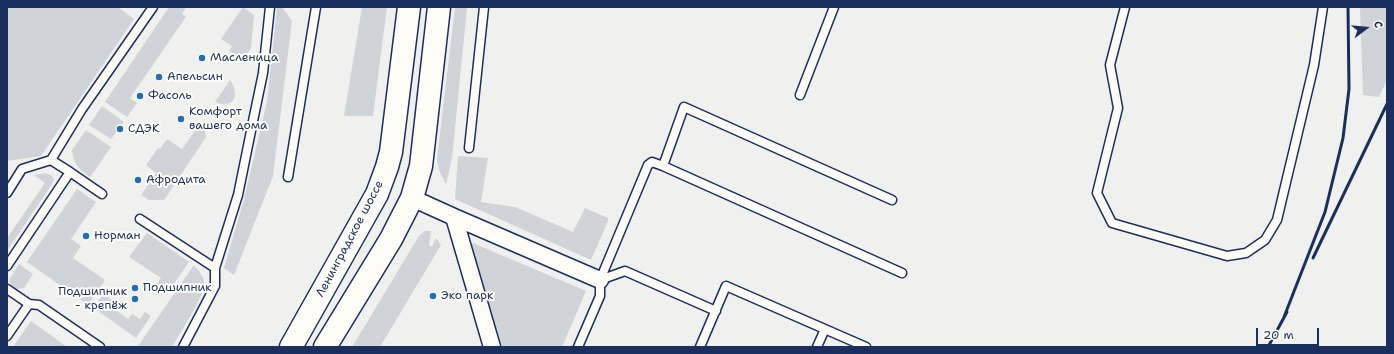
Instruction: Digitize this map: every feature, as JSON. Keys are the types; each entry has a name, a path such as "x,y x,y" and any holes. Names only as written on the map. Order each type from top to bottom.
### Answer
{"main road":[{"name":"Ленинградское шоссе","path":"291,347 377,194 387,167 391,152 409,7"},
{"path":"325,347 391,239 412,198 421,166 439,7"}],"street":[{"path":"412,198 600,280"},
{"path":"454,217 492,347"}],"lane":[{"path":"7,192 22,169 51,160 82,109 153,7"},
{"path":"183,347 215,286 215,268 238,195 254,121 263,73 270,7"},
{"path":"288,177 316,7"},
{"path":"469,148 484,7"},
{"path":"800,94 834,7"},
{"path":"1125,7 1110,65 1118,108 1097,193 1112,223 1227,256 1246,253 1265,240 1277,220 1314,65 1323,7"},
{"path":"663,166 684,107 892,200"},
{"path":"51,160 102,194"},
{"path":"578,347 600,296 600,280 648,165 652,162 902,273"},
{"path":"7,266 70,172"},
{"path":"140,219 215,268"},
{"path":"600,280 625,271 716,311"},
{"path":"700,347 726,286 866,347"},
{"path":"7,289 29,304 39,305 100,347"},
{"path":"7,336 29,304"},
{"path":"817,347 825,329"}],"shaded area":[{"path":"7,7 118,7 134,19 41,156 7,161"},
{"path":"169,7 186,7 182,14 186,17 130,98 137,103 127,117 105,102"},
{"path":"243,7 254,15 251,48 243,60 229,51 232,46 221,39"},
{"path":"277,7 282,7 292,21 273,176 234,275 224,268 243,203 267,102"},
{"path":"362,7 387,7 373,116 344,116"},
{"path":"455,7 467,7 452,159 446,184 439,170 437,159"},
{"path":"1360,7 1387,7 1387,80 1379,97 1363,95"},
{"path":"230,80 235,91 232,102 229,104 224,104 215,102"},
{"path":"102,106 124,122 111,139 89,125"},
{"path":"199,125 204,128 206,137 164,200 149,200 141,195 156,173 146,165 158,148 160,149 167,139 182,149"},
{"path":"86,130 111,147 90,177 77,166 72,150"},
{"path":"458,156 488,158 481,202 515,207 573,232 585,208 608,218 591,260 455,199"},
{"path":"45,173 51,175 54,180 7,251 7,238 45,183 34,175"},
{"path":"77,189 96,202 71,239 81,246 73,258 105,280 88,305 27,262"},
{"path":"424,231 431,231 429,245 432,247 436,238 441,245 380,347 352,347 419,236"},
{"path":"147,233 189,262 166,295 154,288 161,278 129,257"},
{"path":"473,243 586,291 562,347 502,347 471,244"},
{"path":"19,264 33,274 24,288 18,289 13,288 9,280"},
{"path":"194,265 203,277 204,281 201,295 197,305 172,347 139,347 138,346"},
{"path":"103,294 121,306 117,311 128,319 132,314 140,319 145,312 151,316 136,338 94,308"},
{"path":"31,321 67,347 13,347"}],"railway":[{"path":"1284,317 1325,212 1343,138 1349,89 1348,7"},
{"path":"1313,258 1387,104"},
{"path":"1268,347 1287,312"}],"place":[{"name":"Масленица","path":"202,58"},
{"name":"Апельсин","path":"159,77"},
{"name":"Фасоль","path":"140,96"},
{"name":"Комфорт вашего дома","path":"181,119"},
{"name":"СДЭК","path":"120,129"},
{"name":"Афродита","path":"138,180"},
{"name":"Норман","path":"86,236"},
{"name":"Подшипник","path":"135,288"},
{"name":"Эко парк","path":"433,296"},
{"name":"Подшипник - крепёж","path":"135,299"}]}
